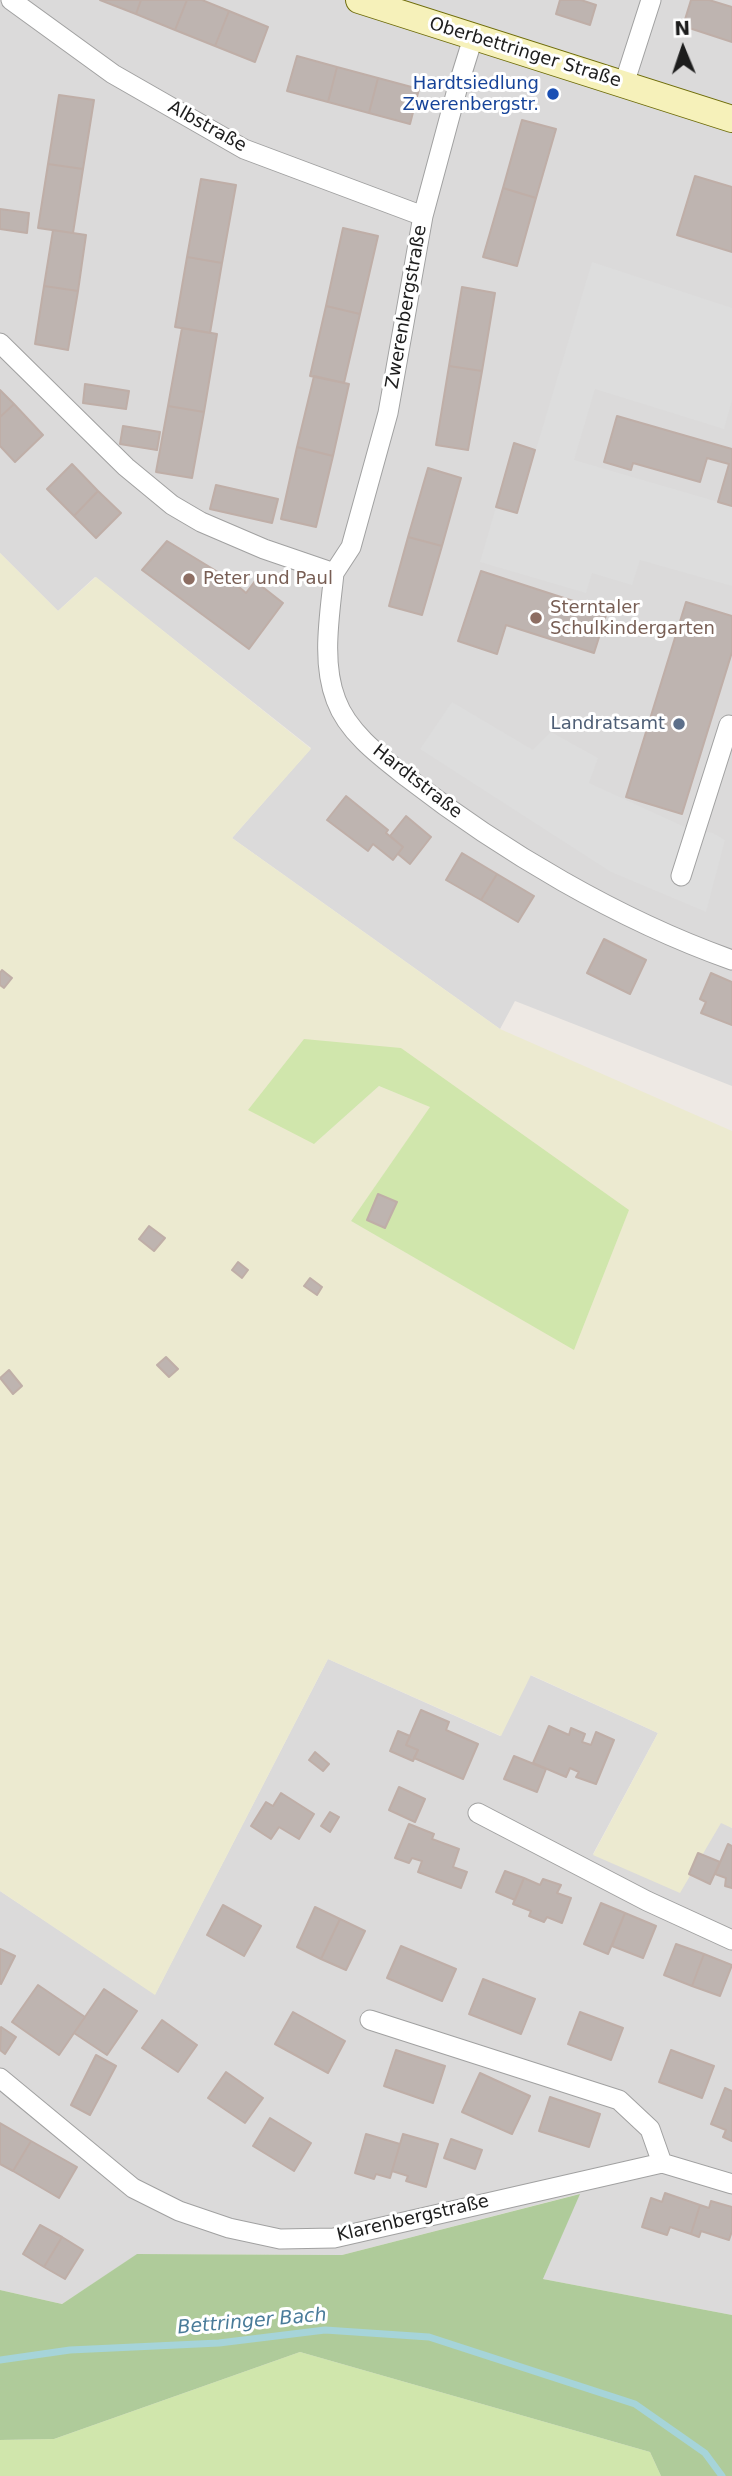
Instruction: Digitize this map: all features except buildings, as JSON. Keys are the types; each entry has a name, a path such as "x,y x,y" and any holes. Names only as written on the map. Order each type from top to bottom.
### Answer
{"street":[{"name":"Albstraße","path":"11,0 113,74 244,149 423,216"},
{"name":"Oberbettringer Straße","path":"359,0 732,119"},
{"path":"624,85 651,0"},
{"name":"Zwerenbergstraße","path":"334,573 351,547 388,413 423,216 458,86 474,38"},
{"path":"0,343 125,467 172,505 201,522 264,549 334,573"},
{"name":"Hardtstraße","path":"334,573 328,638 335,700 372,750 452,812 590,897 696,948 732,960"},
{"path":"681,876 729,733"},
{"path":"478,1813 647,1901 732,1940"},
{"path":"370,2020 619,2100 650,2129 662,2163 732,2185"},
{"name":"Klarenbergstraße","path":"0,2078 133,2188 179,2211 229,2228 280,2239 334,2238 662,2163"}],"shaded area":[{"path":"0,0 732,0 732,1086 515,1001 500,1029 232,838 311,748 95,577 58,611 0,553"},
{"path":"592,262 732,308 732,400 724,429 595,389 574,460 732,506 732,586 640,560 632,585 592,573 586,593 480,562 496,507 517,513"},
{"path":"0,553 58,611 96,577 311,749 232,838 500,1029 732,1131 732,1828 721,1823 680,1893 593,1855 658,1733 531,1675 501,1736 328,1659 155,1995 0,1891","holes":["401,1048 574,1349 351,1221 431,1107 379,1086 314,1144"]},
{"path":"452,702 533,750 551,732 598,758 589,783 689,829 713,833 725,840 706,912 611,872 420,749"},
{"path":"328,1659 500,1736 530,1675 658,1733 593,1854 721,1822 732,1828 732,2315 543,2279 579,2194 342,2255 138,2254 62,2304 0,2290 0,1891 155,1994"}],"green space":[{"path":"304,1039 401,1048 629,1210 574,1350 351,1221 430,1107 379,1086 314,1144 248,1110"},
{"path":"580,2194 543,2279 732,2315 732,2476 661,2476 650,2452 300,2352 54,2439 0,2440 0,2290 62,2304 137,2254 342,2255"},
{"path":"300,2352 650,2452 661,2476 0,2476 0,2440 54,2439"}],"waterway":[{"name":"Bettringer Bach","path":"0,2360 70,2350 219,2343 325,2330 429,2337 635,2404 705,2453 722,2476"}],"place":[{"name":"Hardtsiedlung Zwerenbergstr.","path":"553,94"},
{"name":"Peter und Paul","path":"189,579"},
{"name":"Sterntaler Schulkindergarten","path":"536,618"},
{"name":"Landratsamt","path":"679,724"}]}
